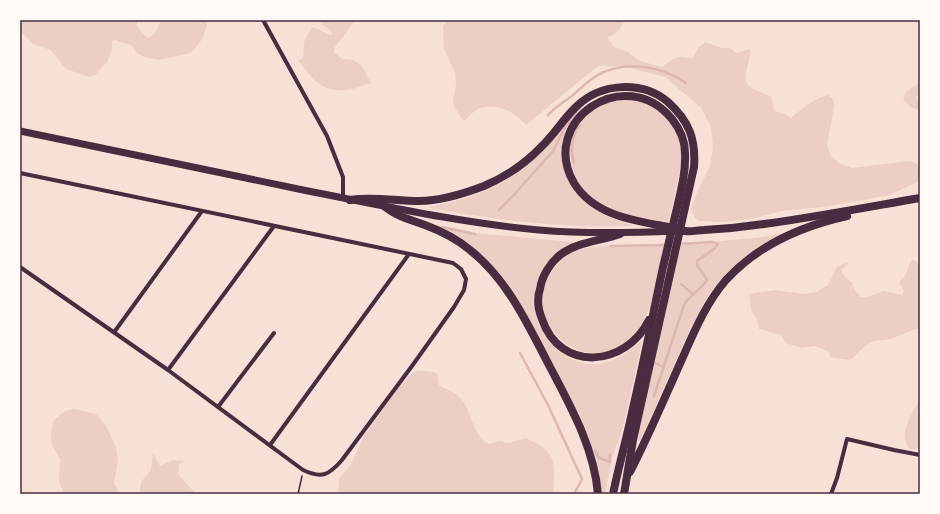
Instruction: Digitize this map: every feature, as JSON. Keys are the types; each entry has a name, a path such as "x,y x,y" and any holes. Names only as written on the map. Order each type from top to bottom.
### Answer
{"highway":[{"path":"346,198 370,197 415,201 435,200 462,194 485,186 510,173 529,158 552,136 582,102 603,90 623,87 636,88 657,95 666,101 685,120 692,137 695,154 689,193 657,310 613,494"},
{"path":"624,494 657,310 680,193 684,172 684,143 677,125 666,112 654,103 634,96 603,100 589,108 576,121 568,139 567,160 572,179 576,186 594,205 623,218 671,227 684,231 733,228 816,217 920,198"},
{"path":"384,206 395,214 427,226 462,244 481,259 500,280 526,320 582,432 593,464 598,494"},
{"path":"627,478 700,319 726,280 747,261 774,242 814,225 847,216 871,207"},
{"path":"620,234 571,248 558,256 547,270 539,293 540,315 545,327 556,342 572,353 588,357 605,356 620,351 630,345 639,336 657,310"}],"main road":[{"path":"20,132 457,220 521,228 620,234 684,231"}],"street":[{"path":"263,20 327,136 343,176 346,198"},
{"path":"20,173 452,263 461,269 466,279 464,290 454,307 351,448 333,470 324,475 314,475 303,470 168,370 20,267"},
{"path":"115,332 202,211"},
{"path":"168,370 274,226"},
{"path":"270,445 409,254"},
{"path":"218,407 274,333"},
{"path":"831,494 837,478 847,439 920,455"}],"path":[{"path":"298,494 303,470"}],"shaded area":[{"path":"20,20 137,20 137,26 147,38 155,33 161,20 206,20 207,26 203,38 191,53 159,60 144,57 137,53 131,45 114,40 112,42 112,49 108,61 95,75 89,77 66,69 51,50 33,44 20,30"},
{"path":"317,20 355,20 335,47 334,52 342,59 353,60 361,65 371,83 351,89 338,90 324,87 315,81 298,60 303,58 304,42 312,27 332,35 330,30"},
{"path":"448,20 624,20 618,31 607,37 614,47 628,52 640,61 662,67 679,57 692,59 699,47 705,42 722,48 730,48 736,53 749,49 751,52 745,77 746,82 754,89 772,97 774,111 783,113 791,118 808,104 823,96 828,95 833,99 834,106 827,146 831,156 839,163 852,168 909,161 920,167 920,179 917,182 890,195 831,206 782,211 751,219 721,222 699,221 695,218 691,209 710,166 713,147 711,127 701,108 665,77 623,66 598,66 526,125 510,112 498,107 485,107 478,109 463,121 454,106 453,100 456,84 455,73 444,49 443,26"},
{"path":"920,82 920,96 918,95 916,98 920,102 920,109 915,109 903,99 906,92"},
{"path":"623,99 646,104 657,110 673,127 678,137 681,149 681,161 668,222 630,216 604,206 586,192 580,185 574,173 571,163 570,144 576,128 588,114 600,106 609,102"},
{"path":"565,127 566,129 562,148 563,164 567,179 575,192 586,203 600,212 615,220 633,225 632,226 542,224 430,208 431,206 460,200 502,183 527,166"},
{"path":"443,227 475,233 574,242 547,262 537,283 535,307 538,321 544,334 563,354 576,361 589,364 603,363 614,360 642,342 624,424 612,459 605,494 602,493 593,453 579,414 521,307 500,276 488,262 475,249 442,229"},
{"path":"778,234 781,235 754,251 733,267 711,291 693,323 640,441 637,441 667,307 648,310 642,324 635,334 629,341 620,347 597,353 580,351 565,343 556,335 547,321 544,312 543,294 545,285 554,268 569,253 590,247 699,243"},
{"path":"912,260 915,260 920,266 920,329 915,329 891,339 874,341 865,346 849,360 830,357 829,352 815,346 801,348 786,343 781,335 759,329 756,318 751,310 749,294 775,290 803,294 816,292 828,285 837,267 847,262 849,264 842,269 842,273 852,282 855,290 861,297 867,297 884,291 902,295 904,291 899,282 905,276"},
{"path":"419,370 437,373 439,385 453,392 460,398 467,409 475,429 483,440 489,444 500,441 507,443 526,438 548,452 553,462 554,469 553,494 339,494 339,479 351,464 363,438 396,391 410,375"},
{"path":"920,398 920,448 910,449 906,443 906,430 910,417"},
{"path":"74,409 96,414 106,426 116,447 118,459 114,483 119,494 64,494 59,481 60,459 52,445 51,435 53,421 65,411"},
{"path":"153,453 160,466 173,460 185,461 179,464 178,474 196,494 140,494 141,482 151,470"}],"waterway":[{"path":"548,115 596,76 618,68 630,66 653,69 665,72 686,83"},
{"path":"499,210 553,151 564,129 576,112"},
{"path":"574,163 572,143 580,125"},
{"path":"442,227 475,234"},
{"path":"654,396 684,305 707,280 697,265 697,261 714,249 718,244 712,242 679,244"},
{"path":"611,246 666,245"},
{"path":"681,284 693,294"},
{"path":"520,353 548,405 582,479 574,494"},
{"path":"655,363 663,367"},
{"path":"595,450 599,458 610,462"},
{"path":"609,462 610,454"}]}
